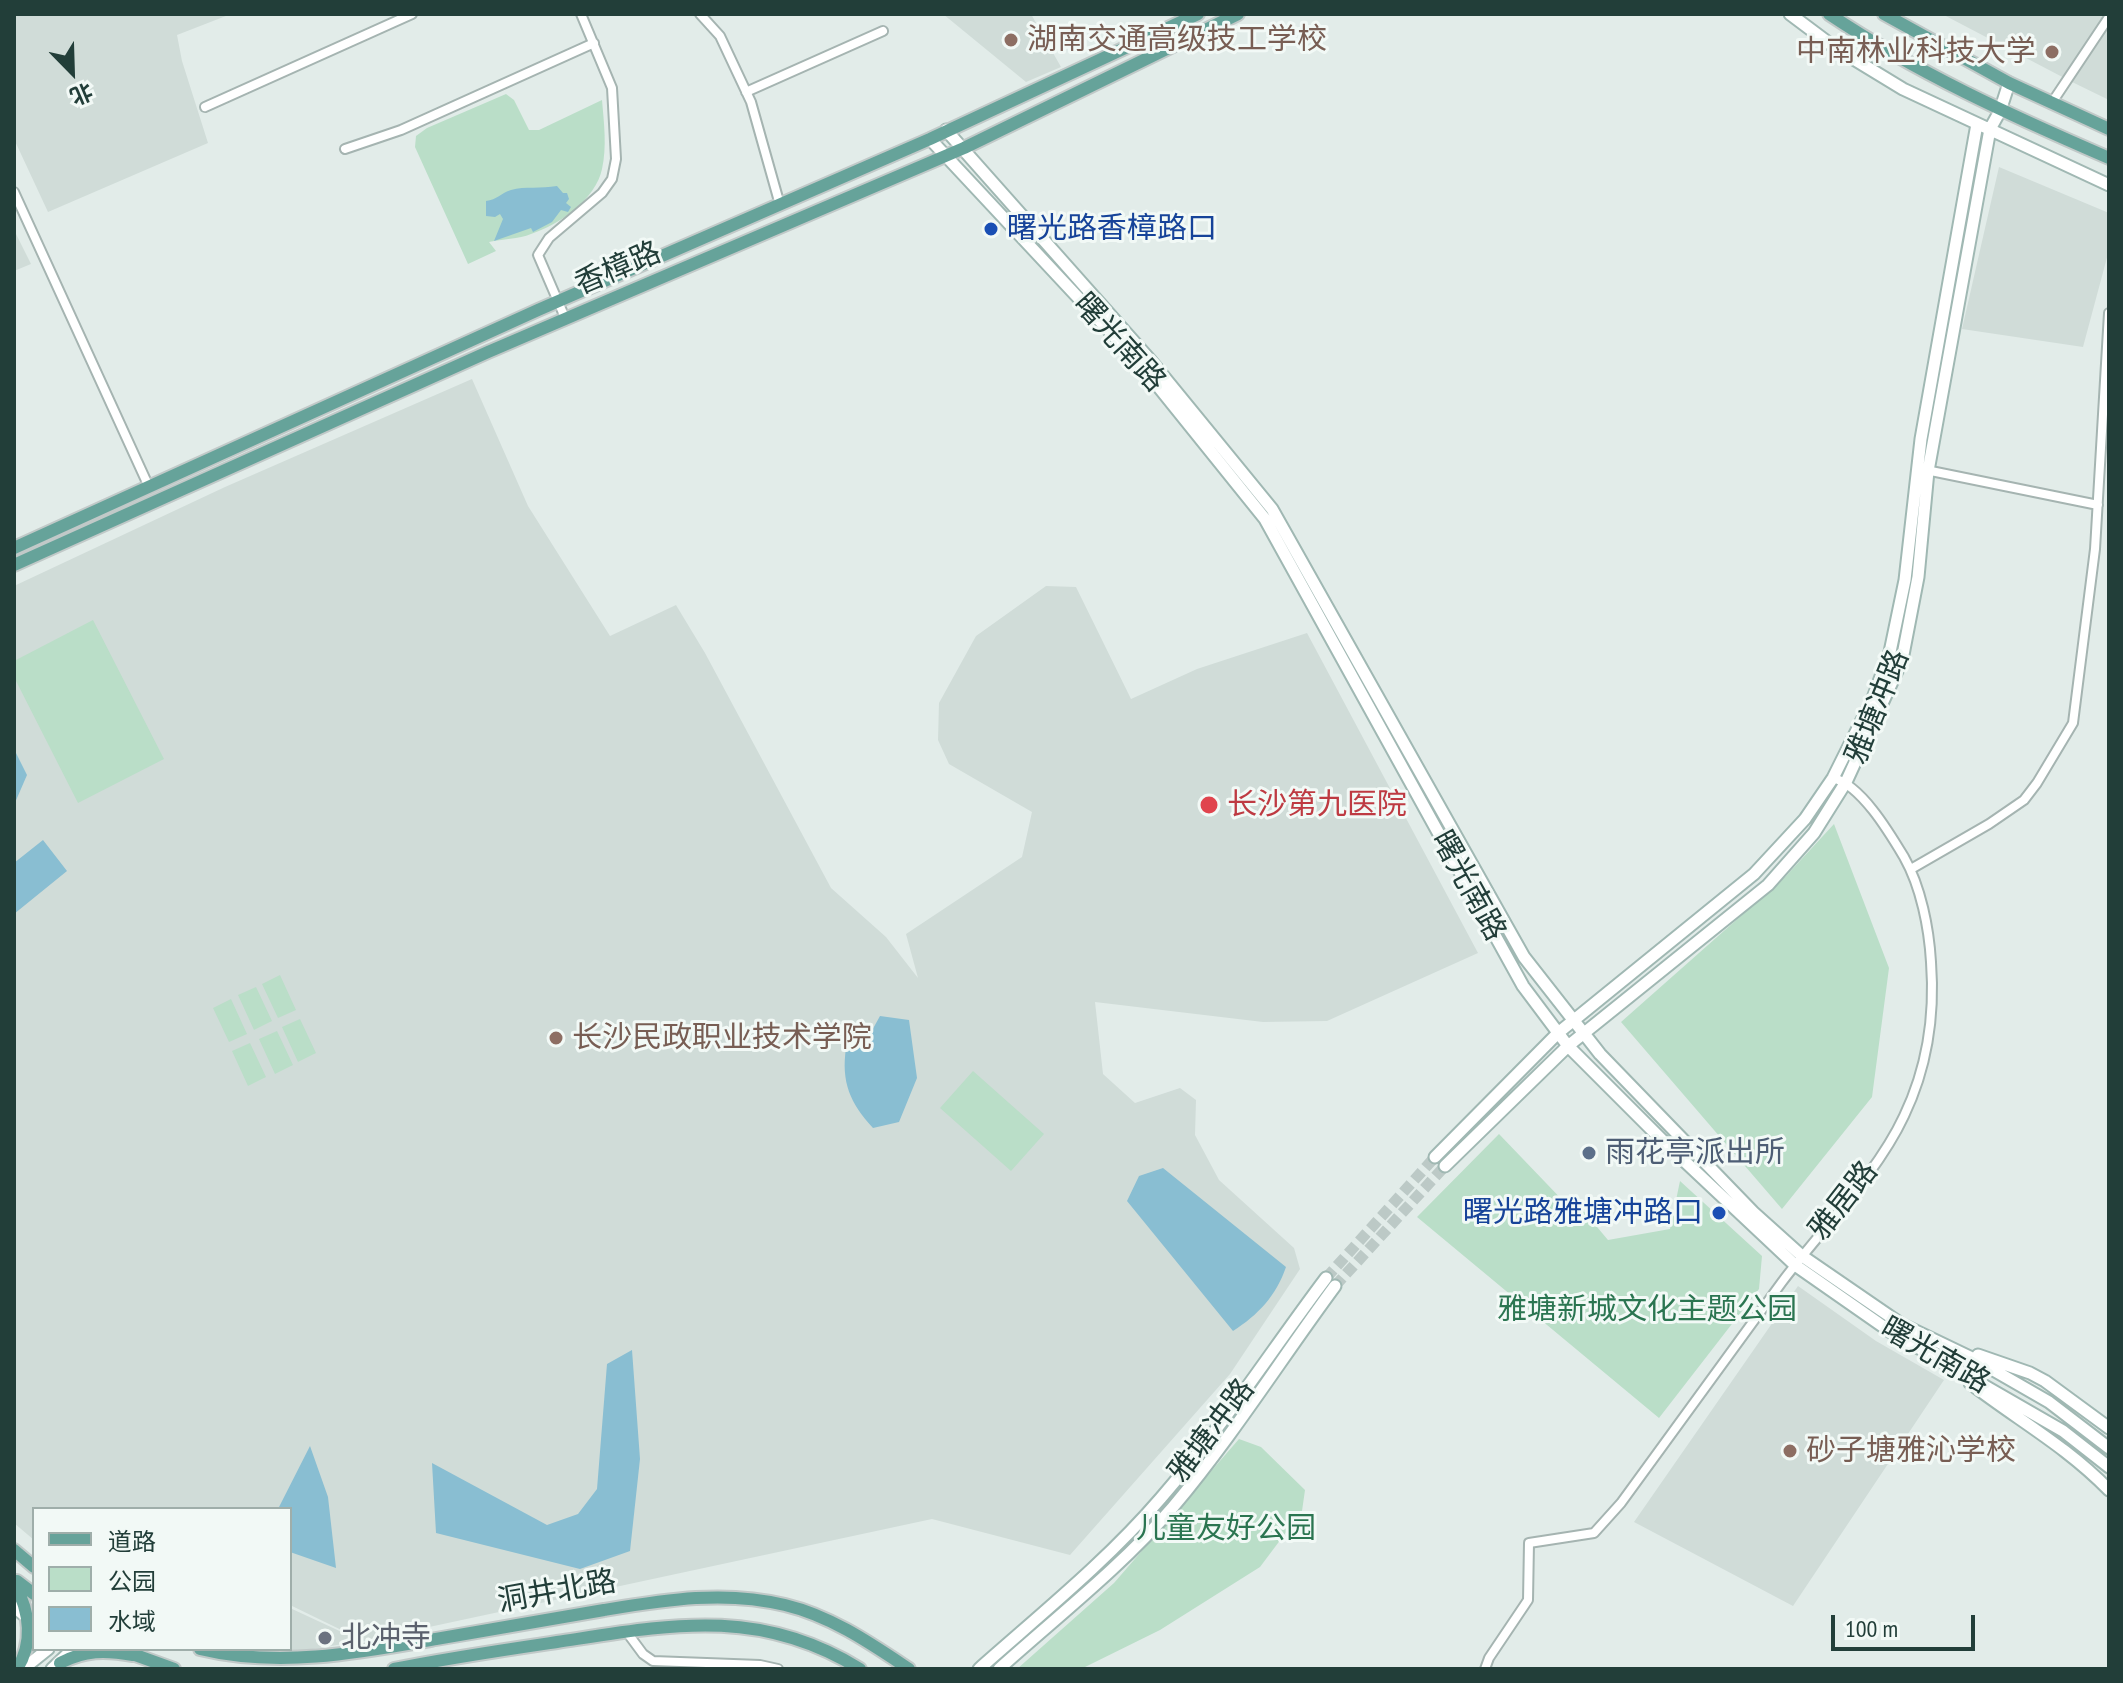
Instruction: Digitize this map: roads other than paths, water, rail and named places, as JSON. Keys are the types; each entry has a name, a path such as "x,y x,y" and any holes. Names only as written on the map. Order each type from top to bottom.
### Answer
{"main road":[{"name":"香樟路","path":"14,548 557,302 930,139 1198,14"},
{"name":"香樟路","path":"14,565 474,358 964,148 1238,14"},
{"path":"1829,14 1893,56 2000,111 2109,158"},
{"path":"1884,14 2009,83 2109,129"},
{"path":"14,1550 30,1564"},
{"path":"14,1580 32,1593"},
{"path":"14,1580 31,1620 29,1643 20,1669"},
{"name":"洞井北路","path":"216,1651 264,1657 342,1655 661,1601 725,1596 787,1605 823,1618 909,1669"},
{"name":"洞井北路","path":"394,1669 626,1631 707,1624 757,1628 809,1643 860,1669"},
{"path":"56,1666 78,1651"},
{"path":"106,1651 133,1655"},
{"path":"124,1651 174,1669"}],"street":[{"path":"205,107 412,14"},
{"path":"566,320 538,255 541,247 602,193 612,179 616,159 612,88 581,14"},
{"path":"1790,14 1880,76 2109,185"},
{"path":"703,15 720,36 746,92 780,205"},
{"path":"2051,104 2109,17"},
{"path":"746,92 883,31"},
{"path":"345,149 401,130 594,43"},
{"name":"雅塘冲路","path":"1445,1166 1568,1046 1768,885 1814,833 1846,782 1902,660 1918,577 1922,470 1990,129 2009,83"},
{"name":"雅塘冲路","path":"1435,1157 1558,1033 1754,874 1805,819 1833,778 1873,698 1890,652 1905,580 1977,124"},
{"name":"曙光南路","path":"946,130 1151,361 1272,509 1524,957 1583,1034 1663,1122 1798,1260 1890,1317 2049,1402 2109,1448"},
{"name":"曙光南路","path":"930,139 1141,365 1265,519 1523,986 1568,1046 1662,1140 1856,1310 2063,1431 2109,1467"},
{"path":"14,192 149,487"},
{"path":"1911,869 2024,800 2073,723 2098,505 2109,313"},
{"path":"1922,470 2098,505"},
{"path":"1833,778 1846,782"},
{"name":"雅居路","path":"1485,1669 1489,1658 1528,1600 1529,1543 1594,1533 1621,1503 1798,1260 1872,1167 1905,1116 1925,1056 1933,1018 1930,944 1911,869 1882,825 1846,782"},
{"name":"雅塘冲路","path":"979,1668 1118,1545 1162,1498 1330,1282 1237,1423 1172,1507 1112,1569 999,1669"},
{"path":"1947,1345 2030,1373 2068,1396 2109,1428"},
{"path":"1938,1358 2004,1409 2057,1443 2109,1490"},
{"path":"14,1607 31,1620"},
{"path":"626,1631 643,1654 653,1661 760,1665 778,1669"},
{"path":"20,1669 45,1651"},
{"path":"411,1669 424,1663"},
{"path":"751,1669 762,1669"}],"water":[{"path":"557,186 567,193 569,199 566,203 571,207 568,212 561,210 552,222 533,232 531,228 494,241 503,219 500,214 486,216 486,201 516,189"},
{"path":"14,749 27,775 14,805"},
{"path":"43,840 67,871 14,914 14,863"},
{"path":"880,1016 909,1020 917,1078 899,1122 873,1128 853,1101 846,1082 845,1060 846,1048 870,1034"},
{"path":"1163,1168 1286,1267 1265,1304 1233,1331 1127,1201 1139,1176"},
{"path":"632,1350 640,1459 630,1551 580,1569 436,1533 432,1463 547,1525 578,1514 597,1489 607,1364"},
{"path":"310,1446 328,1497 336,1568 292,1553 292,1507 279,1507"}],"tunnel":[{"path":"1326,1278 1435,1157"},
{"path":"1335,1286 1445,1166"}],"place":[{"name":"湖南交通高级技工学校","path":"1011,40"},
{"name":"中南林业科技大学","path":"2052,52"},
{"name":"曙光路香樟路口","path":"991,229"},
{"name":"长沙第九医院","path":"1209,805"},
{"name":"长沙民政职业技术学院","path":"556,1038"},
{"name":"雨花亭派出所","path":"1589,1153"},
{"name":"曙光路雅塘冲路口","path":"1719,1213"},
{"name":"砂子塘雅沁学校","path":"1790,1451"},
{"name":"北冲寺","path":"325,1638"}],"park label":[{"name":"雅塘新城文化主题公园","path":"1647,1310"},
{"name":"儿童友好公园","path":"1226,1529"}]}
